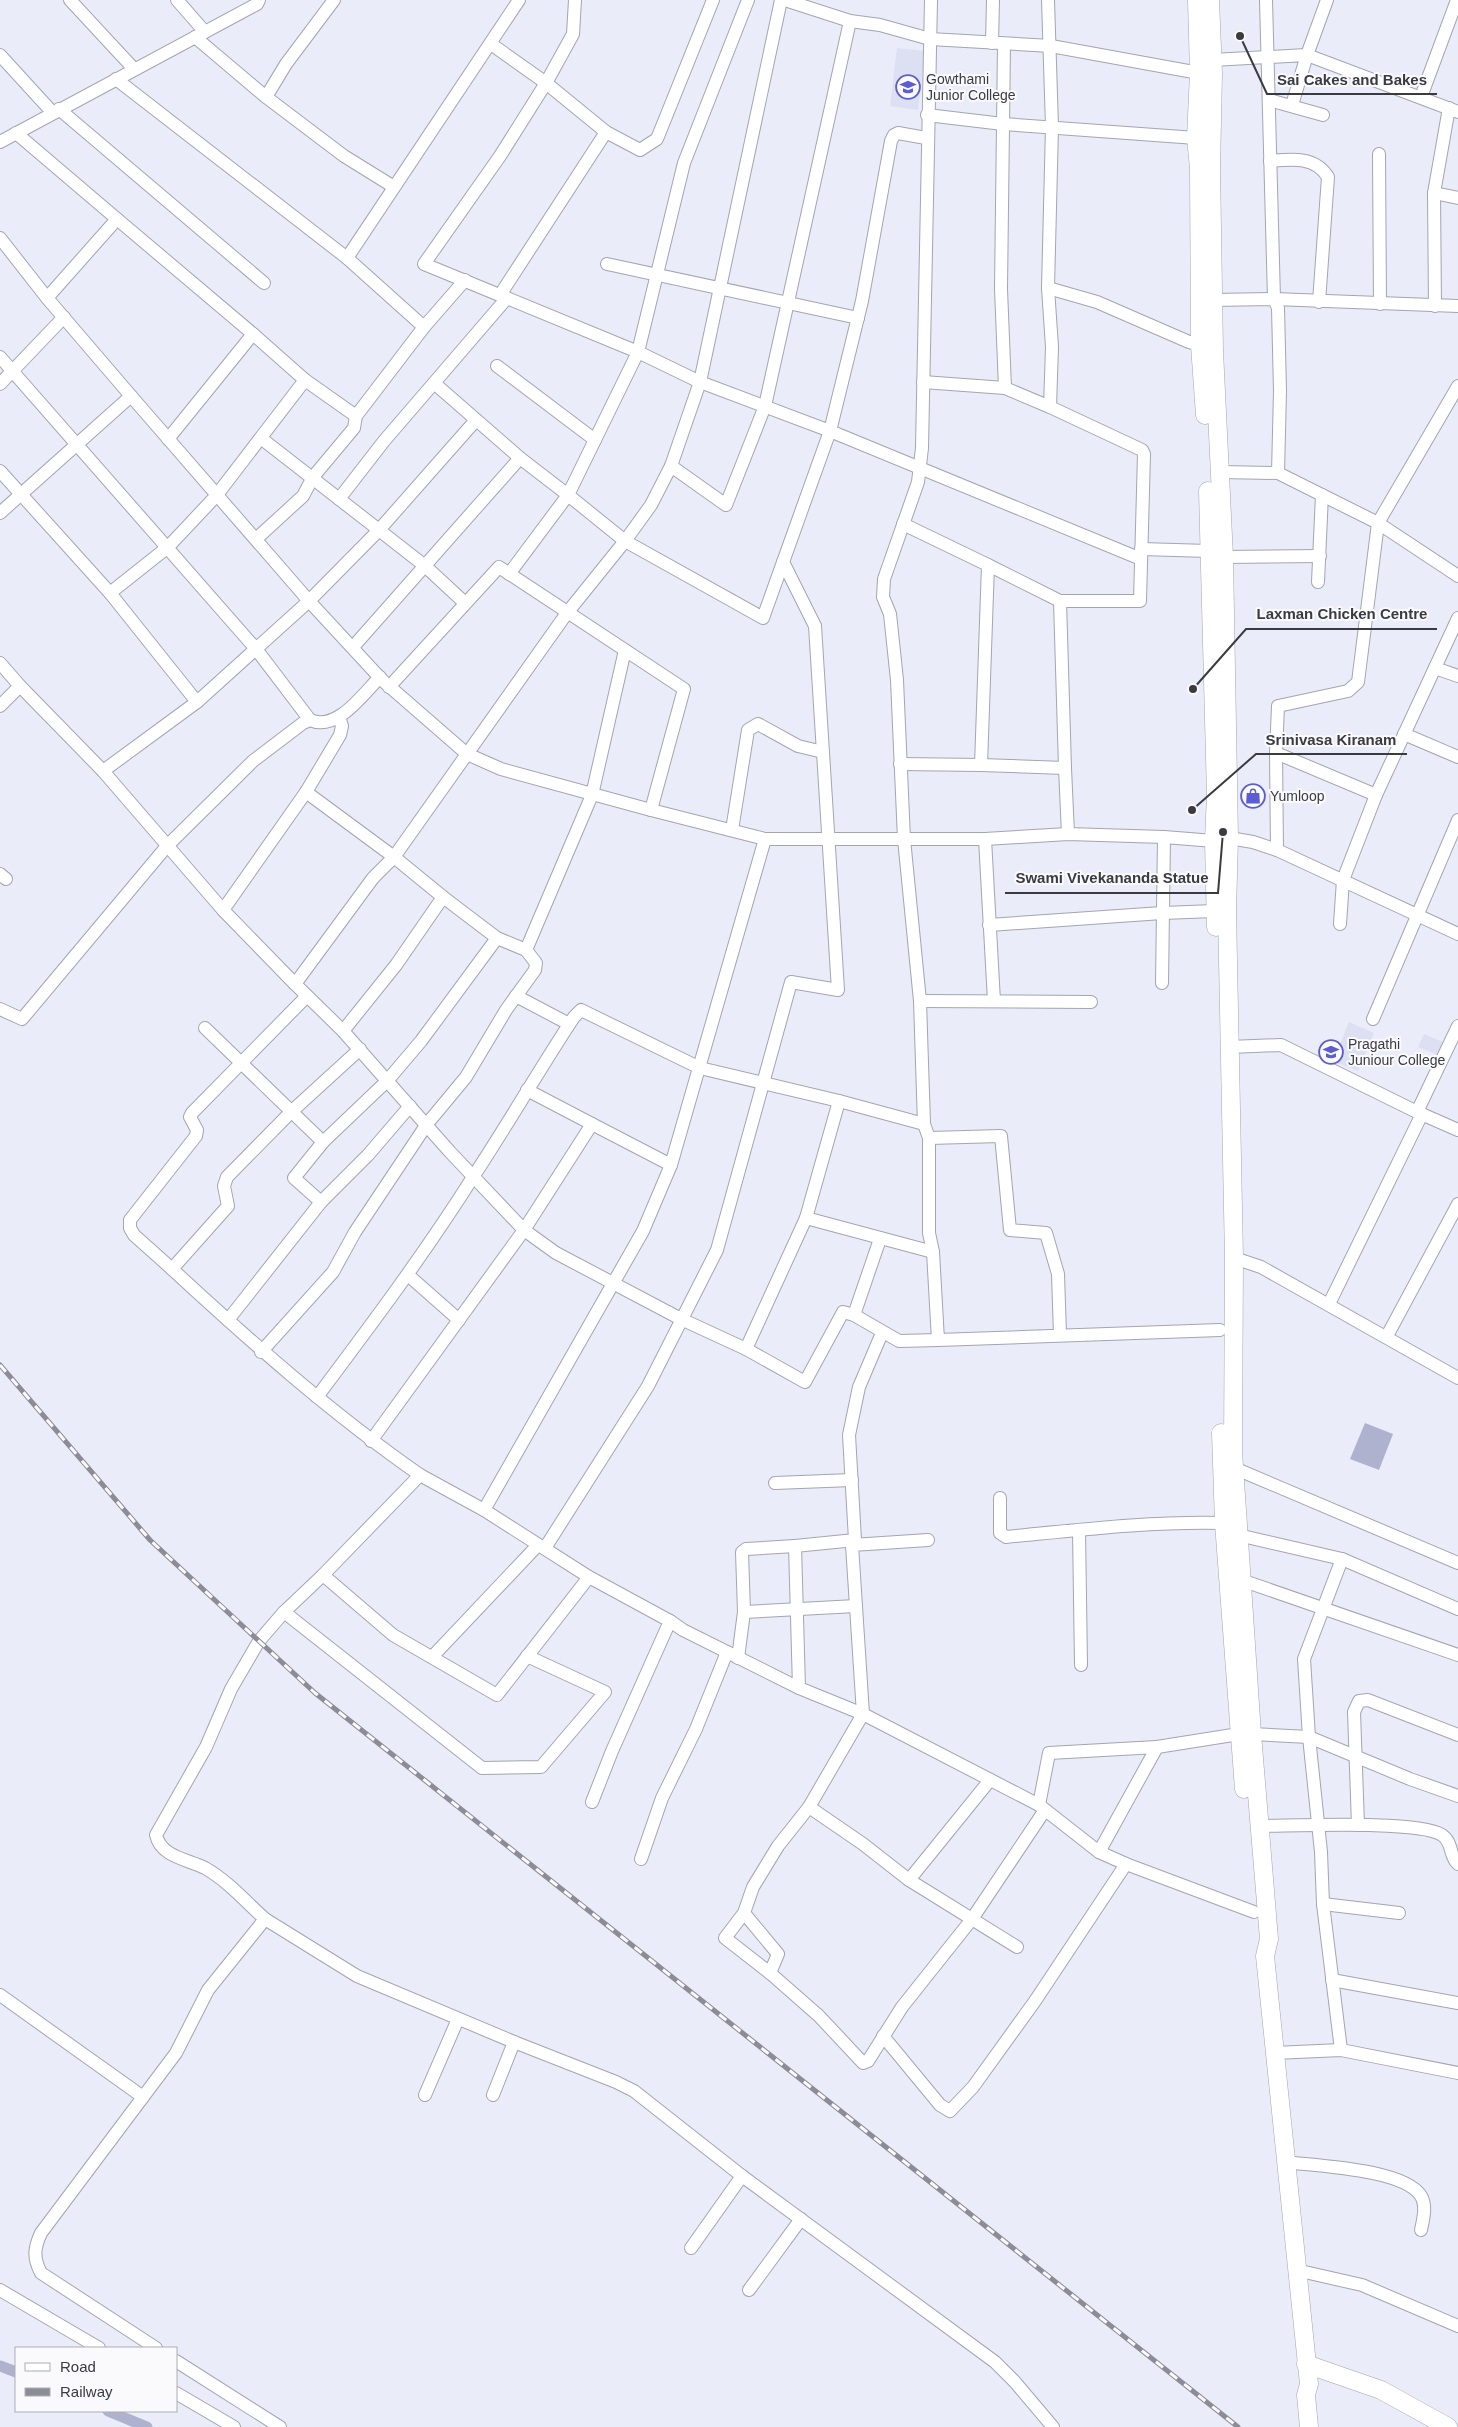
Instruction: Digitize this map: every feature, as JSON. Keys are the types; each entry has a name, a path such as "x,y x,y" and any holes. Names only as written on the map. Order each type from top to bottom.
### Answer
{"main road":[{"path":"1197,0 1199,73 1196,138 1199,168 1200,344 1216,554"},
{"path":"1210,0 1213,300 1220,472 1216,554 1216,795 1227,911 1234,1258 1232,1387 1234,1468 1241,1580 1245,1734 1254,1912 1256,1940 1265,1956"},
{"path":"1221,840 1215,911 1222,1258 1220,1330 1224,1523 1245,1734 1259,1826 1268,1939 1265,1956 1296,2270 1306,2364 1319,2427"},
{"path":"1306,2364 1381,2390 1448,2427"},
{"path":"1308,2427 1306,2394 1309,2384"}],"street":[{"path":"70,0 134,69"},
{"path":"177,0 200,34 266,97 344,156 394,187"},
{"path":"259,0 257,4 5,137 117,219 305,380 356,416"},
{"path":"266,97 286,64 334,0"},
{"path":"347,258 519,0"},
{"path":"574,0 573,34 546,83 500,156 424,264 638,352 700,382 830,431 1141,554 1320,556"},
{"path":"491,44 546,83 606,132 640,150 657,139 712,0"},
{"path":"509,574 568,495 638,352 684,162 748,0"},
{"path":"295,984 373,878 394,857 567,613 625,541 651,505 671,466 700,382 722,288 781,0"},
{"path":"784,0 850,21 880,25 930,39 1051,46 1199,73"},
{"path":"931,0 926,138 924,382 920,468 918,482 884,579 883,597 890,614 897,680 904,838 920,1001 924,1124 929,1138 929,1233 933,1252 938,1340"},
{"path":"993,0 1003,124 1002,289 1005,388"},
{"path":"1048,0 1051,46 1052,127 1048,288 1052,347 1050,407"},
{"path":"1266,0 1274,300 1278,308 1280,391 1278,473"},
{"path":"1292,105 1307,55 1327,0"},
{"path":"1421,97 1457,0"},
{"path":"671,466 726,505 765,406 850,21"},
{"path":"0,55 56,111 264,283"},
{"path":"1212,60 1307,55 1454,110 1434,193 1435,306"},
{"path":"116,79 347,258 424,327"},
{"path":"1269,100 1323,115"},
{"path":"927,114 1003,124 1196,138"},
{"path":"339,499 384,441 434,383 504,296 606,132"},
{"path":"434,383 520,458 625,541 763,618 830,431 858,318 891,141 894,135 898,133 926,138"},
{"path":"1379,154 1380,304"},
{"path":"1270,160 1296,159 1312,162 1321,166 1328,177 1319,302"},
{"path":"1434,193 1458,198"},
{"path":"47,298 117,219"},
{"path":"2,246 216,496 309,601 384,682 466,754 501,770 765,839 985,839 1068,834 1253,842 1277,850 1458,934"},
{"path":"607,264 858,318"},
{"path":"256,539 303,496 313,477 354,428 356,416 424,327 465,280"},
{"path":"1048,288 1097,302 1189,342 1200,344"},
{"path":"1213,300 1458,306"},
{"path":"0,384 64,317"},
{"path":"168,439 253,334"},
{"path":"0,357 256,649 310,720 317,723 341,722 465,603 498,567 684,689 652,810"},
{"path":"497,366 595,440"},
{"path":"110,593 168,547 216,496 262,439 305,380"},
{"path":"903,524 1060,601 1140,600 1144,465 1142,450 1005,388 924,382"},
{"path":"1277,850 1276,753 1278,706 1348,691 1358,682 1378,523 1458,386"},
{"path":"0,513 131,396"},
{"path":"103,771 197,702 309,601 379,530 476,420"},
{"path":"262,439 425,566 465,603"},
{"path":"353,647 520,458"},
{"path":"0,471 110,593 197,702"},
{"path":"1220,472 1278,473 1378,523 1458,576"},
{"path":"1318,582 1322,495"},
{"path":"432,1657 541,1547 648,1386 680,1319 718,1250 791,982 838,990 815,626 783,562"},
{"path":"981,764 988,565"},
{"path":"1060,601 1068,834"},
{"path":"1340,924 1343,880 1376,795 1458,618"},
{"path":"526,950 592,795 625,650"},
{"path":"0,663 103,771 223,910 360,1049 386,1081 474,1177 524,1230 556,1253 680,1319 746,1349 805,1382 843,1312 854,1315 882,1333 907,1342 1220,1330"},
{"path":"1435,668 1458,676"},
{"path":"0,706 20,686"},
{"path":"0,1009 22,1019 174,854 253,761 310,720"},
{"path":"223,910 306,792 340,735 341,722"},
{"path":"732,830 748,730 758,724 798,746 822,752"},
{"path":"1404,734 1458,758"},
{"path":"1276,753 1376,795"},
{"path":"900,764 981,764 1065,768"},
{"path":"262,1352 333,1272 355,1232 427,1124 466,1077 516,996 537,967 526,950 497,938 394,857 306,792"},
{"path":"1373,1019 1458,820"},
{"path":"1162,983 1164,837"},
{"path":"484,1510 643,1231 671,1165 765,839"},
{"path":"985,839 994,1001"},
{"path":"343,1031 396,965 443,897"},
{"path":"989,925 1215,911"},
{"path":"321,1202 294,1178 323,1142 386,1081 421,1041 497,938"},
{"path":"307,996 192,1112 190,1120 197,1130 196,1136 130,1220 130,1228 134,1235 262,1352 371,1441 420,1475 484,1510 589,1577 670,1620 683,1630 799,1688 863,1714 1042,1808 1099,1852 1254,1912"},
{"path":"516,996 569,1024"},
{"path":"920,1001 1091,1002"},
{"path":"318,1397 408,1275 474,1177 569,1024 581,1010 587,1011 700,1068 839,1101 924,1124"},
{"path":"1329,1304 1420,1113 1458,1026"},
{"path":"205,1028 323,1142"},
{"path":"1229,1047 1281,1045 1458,1130"},
{"path":"172,1269 228,1206 224,1186 227,1177 291,1112 360,1049"},
{"path":"527,1090 671,1165"},
{"path":"746,1349 806,1218 839,1101"},
{"path":"228,1320 321,1202 368,1155 410,1106"},
{"path":"371,1441 524,1230 592,1124"},
{"path":"929,1138 1001,1136 1010,1230 1046,1233 1058,1274 1060,1335"},
{"path":"1387,1336 1455,1221 1458,1204"},
{"path":"806,1218 933,1252"},
{"path":"854,1315 880,1238"},
{"path":"1234,1258 1261,1267 1387,1336 1458,1378"},
{"path":"408,1275 459,1320"},
{"path":"641,1859 662,1798 733,1655 744,1612 742,1552 746,1549 855,1540 849,1435 852,1410 858,1386 882,1333"},
{"path":"1234,1468 1458,1563"},
{"path":"420,1475 323,1576 284,1612 259,1642 231,1689 206,1747 156,1835 158,1843 165,1851 204,1868 222,1879 265,1919 357,1976 514,2042 616,2082 634,2092 742,2176 995,2362 1015,2382 1053,2427"},
{"path":"775,1483 852,1480"},
{"path":"1000,1498 1000,1533 1003,1536 1192,1522 1224,1523"},
{"path":"1079,1530 1081,1665"},
{"path":"1238,1535 1342,1559 1458,1609"},
{"path":"928,1540 852,1545 863,1714 809,1807 778,1846 753,1887 744,1913 725,1938 770,1973 819,2016 863,2063 868,2061 902,2007 972,1919 1042,1808 1049,1753 1157,1747 1245,1734 1309,1737 1458,1796"},
{"path":"794,1546 799,1688"},
{"path":"1341,2050 1323,1904 1321,1852 1309,1737 1304,1659 1342,1559"},
{"path":"323,1576 392,1634 497,1695 589,1577"},
{"path":"1241,1580 1458,1655"},
{"path":"744,1612 856,1606"},
{"path":"284,1612 482,1768 541,1767 605,1692 527,1656"},
{"path":"592,1802 612,1751 670,1620"},
{"path":"1358,1826 1354,1756 1354,1712 1359,1701 1368,1700 1458,1735"},
{"path":"1099,1852 1157,1747"},
{"path":"909,1880 990,1780"},
{"path":"809,1807 863,1844 909,1880 1018,1947"},
{"path":"1259,1826 1358,1826 1431,1830 1444,1836 1450,1844 1454,1860 1458,1864"},
{"path":"883,2036 940,2105 950,2111 973,2088 1035,2001 1126,1864"},
{"path":"1323,1904 1398,1913"},
{"path":"744,1913 778,1954 770,1973"},
{"path":"154,2347 52,2283 40,2273 35,2262 35,2247 41,2232 176,2053 208,1990 265,1919"},
{"path":"1332,1980 1458,2003"},
{"path":"0,1995 143,2097"},
{"path":"425,2095 458,2019"},
{"path":"493,2095 514,2042"},
{"path":"1274,2052 1341,2050 1458,2073"},
{"path":"1285,2162 1381,2175 1410,2184 1421,2196 1424,2205 1421,2230"},
{"path":"691,2248 742,2176"},
{"path":"749,2290 801,2219"},
{"path":"1296,2270 1362,2285 1458,2326"},
{"path":"0,2290 97,2347"},
{"path":"178,2362 280,2427"},
{"path":"178,2394 234,2427"}],"shaded area":[{"path":"897,48 925,51 918,110 890,106"},
{"path":"1349,1022 1374,1033 1358,1071 1333,1061"},
{"path":"1424,1034 1443,1042 1438,1055 1418,1047"},
{"path":"1365,1423 1393,1434 1379,1470 1350,1459"}],"waterway":[{"path":"0,2366 15,2372"},
{"path":"110,2412 147,2427"}],"railway":[{"path":"0,1365 150,1540 315,1693 1238,2427"}],"place":[{"name":"Sai Cakes and Bakes","path":"1240,36"},
{"name":"Gowthami Junior College","path":"908,87"},
{"name":"Laxman Chicken Centre","path":"1193,689"},
{"name":"Yumloop","path":"1253,796"},
{"name":"Srinivasa Kiranam","path":"1192,810"},
{"name":"Swami Vivekananda Statue","path":"1223,832"},
{"name":"Pragathi Juniour College","path":"1331,1052"}]}
